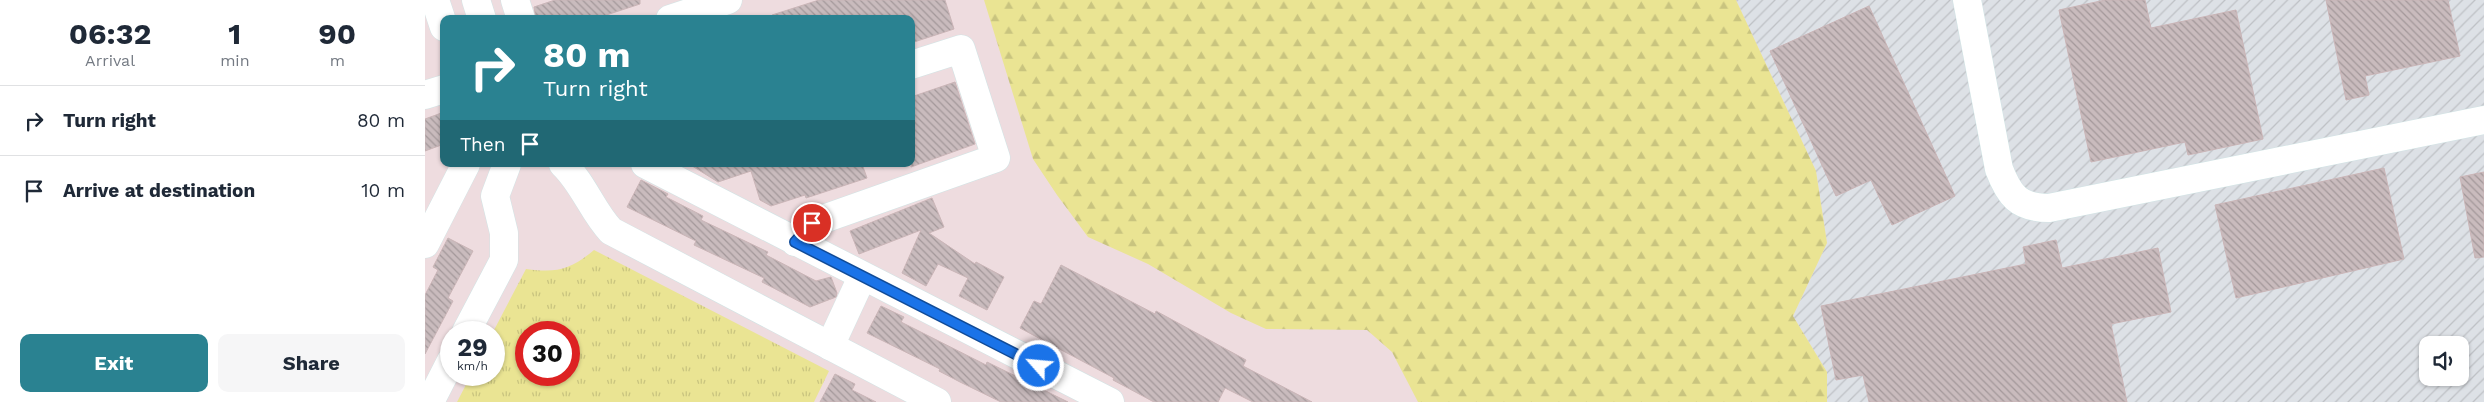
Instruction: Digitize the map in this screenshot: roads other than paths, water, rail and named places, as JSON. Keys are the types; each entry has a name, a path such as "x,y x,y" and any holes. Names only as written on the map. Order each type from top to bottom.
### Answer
{"street":[{"path":"435,0 440,15"},
{"path":"476,0 481,15"},
{"path":"515,0 520,15"},
{"path":"682,15 728,0"},
{"path":"1967,0 1999,169 2006,188 2032,208 2049,208 2484,120"},
{"path":"795,242 812,223 996,158 961,49 915,64"},
{"path":"425,95 440,90"},
{"path":"428,232 464,167"},
{"path":"472,321 504,260 504,233 495,196 506,167"},
{"path":"565,167 587,193 597,217 611,231 830,346 921,398"},
{"path":"654,167 795,242 1110,402"},
{"path":"830,346 863,277"},
{"path":"430,402 440,382"}]}
